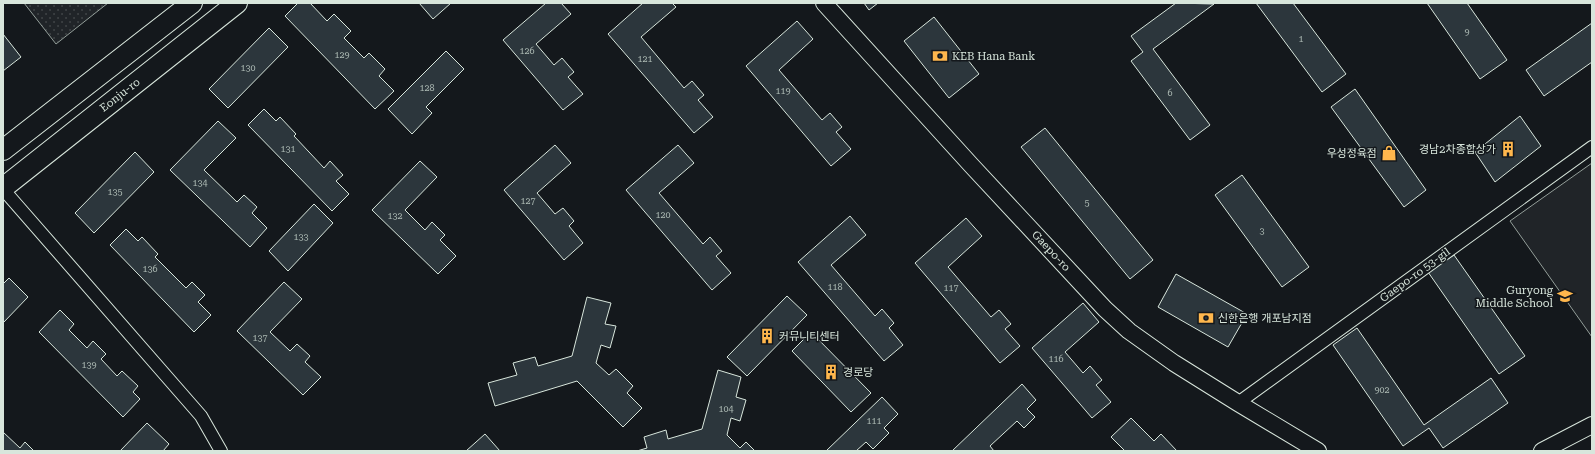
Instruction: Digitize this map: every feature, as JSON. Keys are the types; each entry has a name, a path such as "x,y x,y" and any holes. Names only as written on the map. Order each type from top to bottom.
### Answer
{"main road":[{"path":"3,150 192,3"},
{"name":"Eonju-ro","path":"3,188 237,3"}],"street":[{"name":"Gaepo-ro","path":"824,3 971,165 1105,309 1129,331 1238,403 1318,451"},
{"name":"Gaepo-ro 53-gil","path":"1238,403 1592,147"},
{"path":"3,188 201,416 221,451"},
{"path":"1542,451 1592,425"}],"shaded area":[{"path":"24,3 108,3 56,44"},
{"name":"Guryong Middle School","path":"1592,163 1592,337 1510,221"}],"building":[{"path":"298,3 310,3 327,21 334,14 351,31 344,38 364,58 369,53 385,69 379,76 394,91 375,109 285,16"},
{"path":"419,3 451,3 433,19"},
{"path":"546,3 561,3 571,14 536,44 554,65 562,58 574,72 568,77 583,94 563,110 503,40"},
{"path":"643,3 672,3 676,7 641,37 684,88 692,81 704,95 698,100 713,117 694,133 608,34"},
{"path":"864,3 878,3 869,10"},
{"path":"1176,3 1214,4 1153,49 1210,125 1190,140 1131,61 1143,52 1131,36"},
{"path":"1256,3 1293,3 1346,74 1322,92"},
{"path":"1427,3 1467,3 1507,60 1480,79"},
{"path":"934,17 979,74 949,98 904,41"},
{"path":"797,21 813,39 779,70 822,120 830,113 842,127 836,132 851,149 831,166 746,66"},
{"path":"1592,23 1592,62 1544,96 1526,70"},
{"path":"269,28 288,47 228,108 209,89"},
{"path":"3,34 21,57 3,71"},
{"path":"446,51 464,69 426,107 432,113 412,134 388,109"},
{"path":"1355,89 1426,190 1404,207 1331,107"},
{"path":"264,109 276,121 280,117 296,134 294,136 324,168 330,161 343,175 336,181 349,194 332,211 248,125"},
{"name":"경남2차종합상가","path":"1520,116 1541,146 1495,182 1475,152"},
{"path":"218,121 236,138 204,170 237,202 244,195 257,207 252,213 267,228 250,247 170,170"},
{"path":"1045,128 1153,260 1130,279 1021,147"},
{"path":"555,145 571,163 537,193 555,214 563,208 574,221 569,226 583,243 564,260 504,190"},
{"path":"678,145 694,163 659,193 703,244 710,237 722,251 716,256 731,273 712,290 626,190"},
{"path":"135,152 154,172 94,233 75,213"},
{"path":"420,161 437,177 405,210 425,230 432,222 445,235 440,240 456,256 438,274 372,210"},
{"path":"1242,175 1309,267 1282,287 1215,195"},
{"path":"314,204 333,223 288,271 269,251"},
{"path":"850,216 866,235 831,265 875,316 882,309 894,323 889,328 903,345 884,361 798,262"},
{"path":"966,218 982,236 948,267 991,317 999,310 1011,324 1005,329 1020,346 1000,363 915,263"},
{"path":"126,229 138,241 142,237 158,254 155,257 186,288 192,282 205,295 198,302 211,315 194,332 110,245"},
{"path":"1454,255 1525,356 1499,374 1428,272"},
{"path":"1176,274 1247,314 1228,347 1158,307"},
{"path":"9,278 28,297 3,323 3,284"},
{"path":"284,282 302,299 270,332 290,351 297,344 310,356 305,362 321,377 303,395 237,331"},
{"name":"커뮤니티센터","path":"787,296 807,315 747,376 727,357"},
{"path":"587,297 611,303 605,324 616,326 610,348 601,345 596,363 609,375 616,369 633,386 627,393 642,408 623,427 577,381 495,406 488,383 517,375 513,363 535,357 538,366 572,356"},
{"path":"1083,303 1099,322 1065,352 1083,373 1090,366 1102,380 1096,385 1111,402 1092,418 1032,348"},
{"path":"60,310 74,324 69,330 87,348 93,341 106,354 101,359 117,376 122,371 138,386 133,392 140,399 123,417 39,332"},
{"path":"1357,328 1424,425 1491,378 1508,403 1443,448 1429,428 1403,446 1333,345"},
{"name":"경로당","path":"811,332 871,393 851,412 792,351"},
{"path":"718,370 741,377 736,397 746,400 740,421 731,418 727,435 740,448 746,442 755,451 637,451 647,448 644,437 666,430 668,439 702,429"},
{"path":"1022,384 1036,400 1027,409 1035,417 1024,428 1017,421 990,446 994,451 952,451"},
{"path":"882,397 898,414 884,428 889,433 873,449 866,442 856,451 826,451"},
{"path":"1131,418 1154,441 1161,434 1177,451 1125,451 1111,437"},
{"path":"147,423 169,444 163,451 120,451"},
{"path":"3,432 20,448 25,442 34,451 3,451"},
{"path":"485,434 500,451 466,451"}],"place":[{"name":"KEB Hana Bank","path":"940,56"},
{"name":"경남2차종합상가","path":"1508,149"},
{"name":"우성정육점","path":"1389,153"},
{"name":"Guryong Middle School","path":"1565,296"},
{"name":"신한은행 개포남지점","path":"1206,318"},
{"name":"커뮤니티센터","path":"767,336"},
{"name":"경로당","path":"831,372"}]}
